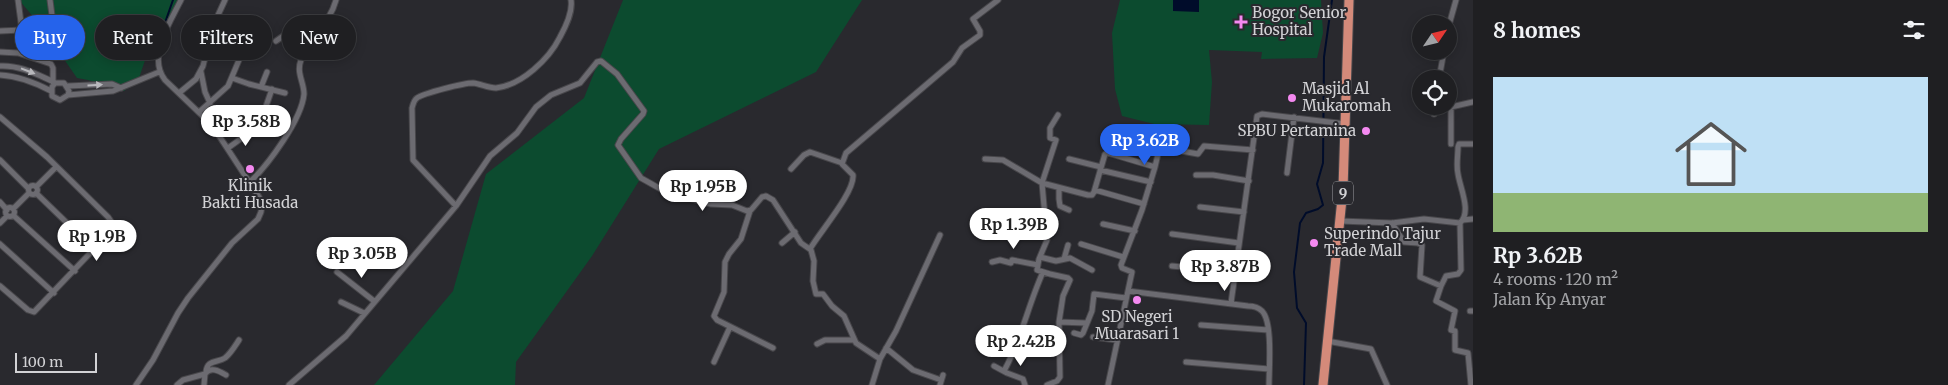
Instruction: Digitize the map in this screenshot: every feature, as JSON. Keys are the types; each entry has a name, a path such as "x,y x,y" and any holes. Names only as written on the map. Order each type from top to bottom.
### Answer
{"highway":[{"name":"9","path":"1323,385 1340,222 1347,124 1349,0"}],"street":[{"path":"18,0 20,15"},
{"path":"50,0 51,15"},
{"path":"136,385 153,360 188,298 232,244 251,228 258,219 262,205 250,182 212,125 159,72 160,48 181,0"},
{"path":"179,93 196,79 200,72 216,18 224,0"},
{"path":"330,15 336,0"},
{"path":"456,206 413,160 413,102 421,96 471,83 497,88 527,75 542,63 556,45 572,5 571,0"},
{"path":"842,163 850,149 881,125 901,105 953,62 962,48 980,35 974,18 998,0"},
{"path":"1452,15 1456,0"},
{"path":"0,31 15,30"},
{"path":"276,41 282,37"},
{"path":"0,52 18,53 51,64 54,82 51,91 52,96 60,100 68,95 113,91 159,72"},
{"path":"199,112 225,89 239,60"},
{"path":"250,182 267,163 294,121 304,94 299,72 302,60"},
{"path":"288,385 346,336 456,206 490,156 517,133 536,107 551,95 580,83 598,62 601,61 614,70 644,111 644,114 620,140 618,145 641,178 669,193 711,204 732,205 750,211"},
{"path":"0,66 12,66 29,70 54,82 64,83 68,86 112,84 121,88"},
{"path":"200,72 204,92 210,103"},
{"path":"261,87 267,72"},
{"path":"0,75 12,75 28,79 51,91"},
{"path":"232,78 286,93"},
{"path":"68,86 68,95"},
{"path":"265,109 272,89"},
{"path":"1451,144 1452,107 1473,102"},
{"path":"1047,385 1057,381 1060,377 1059,322 1063,296 1069,279 1037,270 1040,256 1047,240 1042,183 1056,140 1050,138 1050,128 1058,115"},
{"path":"1231,303 1258,115 1347,124"},
{"path":"0,117 56,166 114,224 114,230 34,312 31,312 0,286"},
{"path":"1287,173 1294,118"},
{"path":"228,148 253,130"},
{"path":"1108,385 1132,272 1122,267 1123,257 1135,231 1144,204 1156,166 1163,132"},
{"path":"1471,385 1468,353 1455,350 1455,331 1451,330 1455,311 1436,301 1440,286 1446,276 1458,274 1462,270 1464,203 1457,170 1458,147 1459,144 1473,144"},
{"path":"1160,147 1198,154 1204,146 1253,150"},
{"path":"791,169 804,155 810,152 842,163 853,175 852,182 834,215 821,230 810,248"},
{"path":"985,160 1003,160 1042,183 1088,196 1092,195 1095,190 1104,157 1108,153 1156,166"},
{"path":"1069,159 1151,182"},
{"path":"0,160 29,191 36,193 95,250"},
{"path":"36,193 36,187 56,166"},
{"path":"1196,175 1213,175 1249,181"},
{"path":"0,223 33,185 36,187"},
{"path":"1059,188 1060,206 1068,210"},
{"path":"1095,190 1144,204"},
{"path":"773,348 715,319 714,313 724,292 725,262 741,239 750,211 762,197 768,197 775,202 801,243 810,248 814,261 813,279 816,294 823,294 832,306 844,316 853,340 880,359"},
{"path":"0,202 9,211 15,212 14,216 75,271"},
{"path":"1200,207 1244,212"},
{"path":"1340,222 1392,223 1424,219 1462,222 1473,219"},
{"path":"1392,223 1404,242 1422,245 1420,277 1440,286"},
{"path":"1103,224 1135,231"},
{"path":"782,243 795,232"},
{"path":"1172,234 1239,243"},
{"path":"879,385 873,383 880,359 896,331 940,235"},
{"path":"0,244 54,293"},
{"path":"1081,244 1123,257"},
{"path":"1064,260 1068,246"},
{"path":"1040,256 1052,260 1074,260 1092,270"},
{"path":"992,262 1018,260 1038,265"},
{"path":"1172,266 1236,272"},
{"path":"337,272 374,301"},
{"path":"1004,372 1014,352 1025,316 1043,272"},
{"path":"1128,291 1231,303 1254,307 1260,310 1265,315 1268,330 1268,385"},
{"path":"1074,333 1082,334 1092,311 1094,294 1126,298"},
{"path":"341,302 364,313"},
{"path":"1059,322 1086,323"},
{"path":"1201,325 1268,330"},
{"path":"714,362 730,327"},
{"path":"1093,337 1117,340"},
{"path":"204,385 206,368 209,364 227,357 239,340"},
{"path":"817,344 825,340 853,340"},
{"path":"1327,341 1371,348 1387,385"},
{"path":"886,348 913,370 941,380"},
{"path":"1186,362 1269,368"},
{"path":"994,366 1004,372 1024,379 1025,385"},
{"path":"177,385 182,380 214,370 226,375"}],"green space":[{"path":"19,0 177,0 171,16 95,15 95,60 145,60 139,78 124,91 77,78 65,60 85,60 85,15 32,15"},
{"path":"623,0 862,0 816,72 659,149 592,256 516,362 515,385 374,385 453,291 486,174 584,98"},
{"path":"1120,0 1321,0 1323,33 1317,58 1261,59 1262,52 1209,50 1212,82 1209,125 1154,124 1122,116 1115,89 1112,33"}],"water":[{"path":"1173,0 1199,0 1199,12 1173,11"}],"waterway":[{"path":"168,15 173,0"},
{"path":"1304,385 1306,323 1297,308 1294,272 1300,223 1306,213 1323,205 1317,184 1323,163 1324,57 1332,0"}],"place":[{"name":"Bogor Senior Hospital","path":"1241,22"},
{"name":"Masjid Al Mukaromah","path":"1292,98"},
{"name":"SPBU Pertamina","path":"1366,131"},
{"name":"Klinik Bakti Husada","path":"250,169"},
{"name":"Superindo Tajur Trade Mall","path":"1314,243"},
{"name":"SD Negeri Muarasari 1","path":"1137,300"}]}
